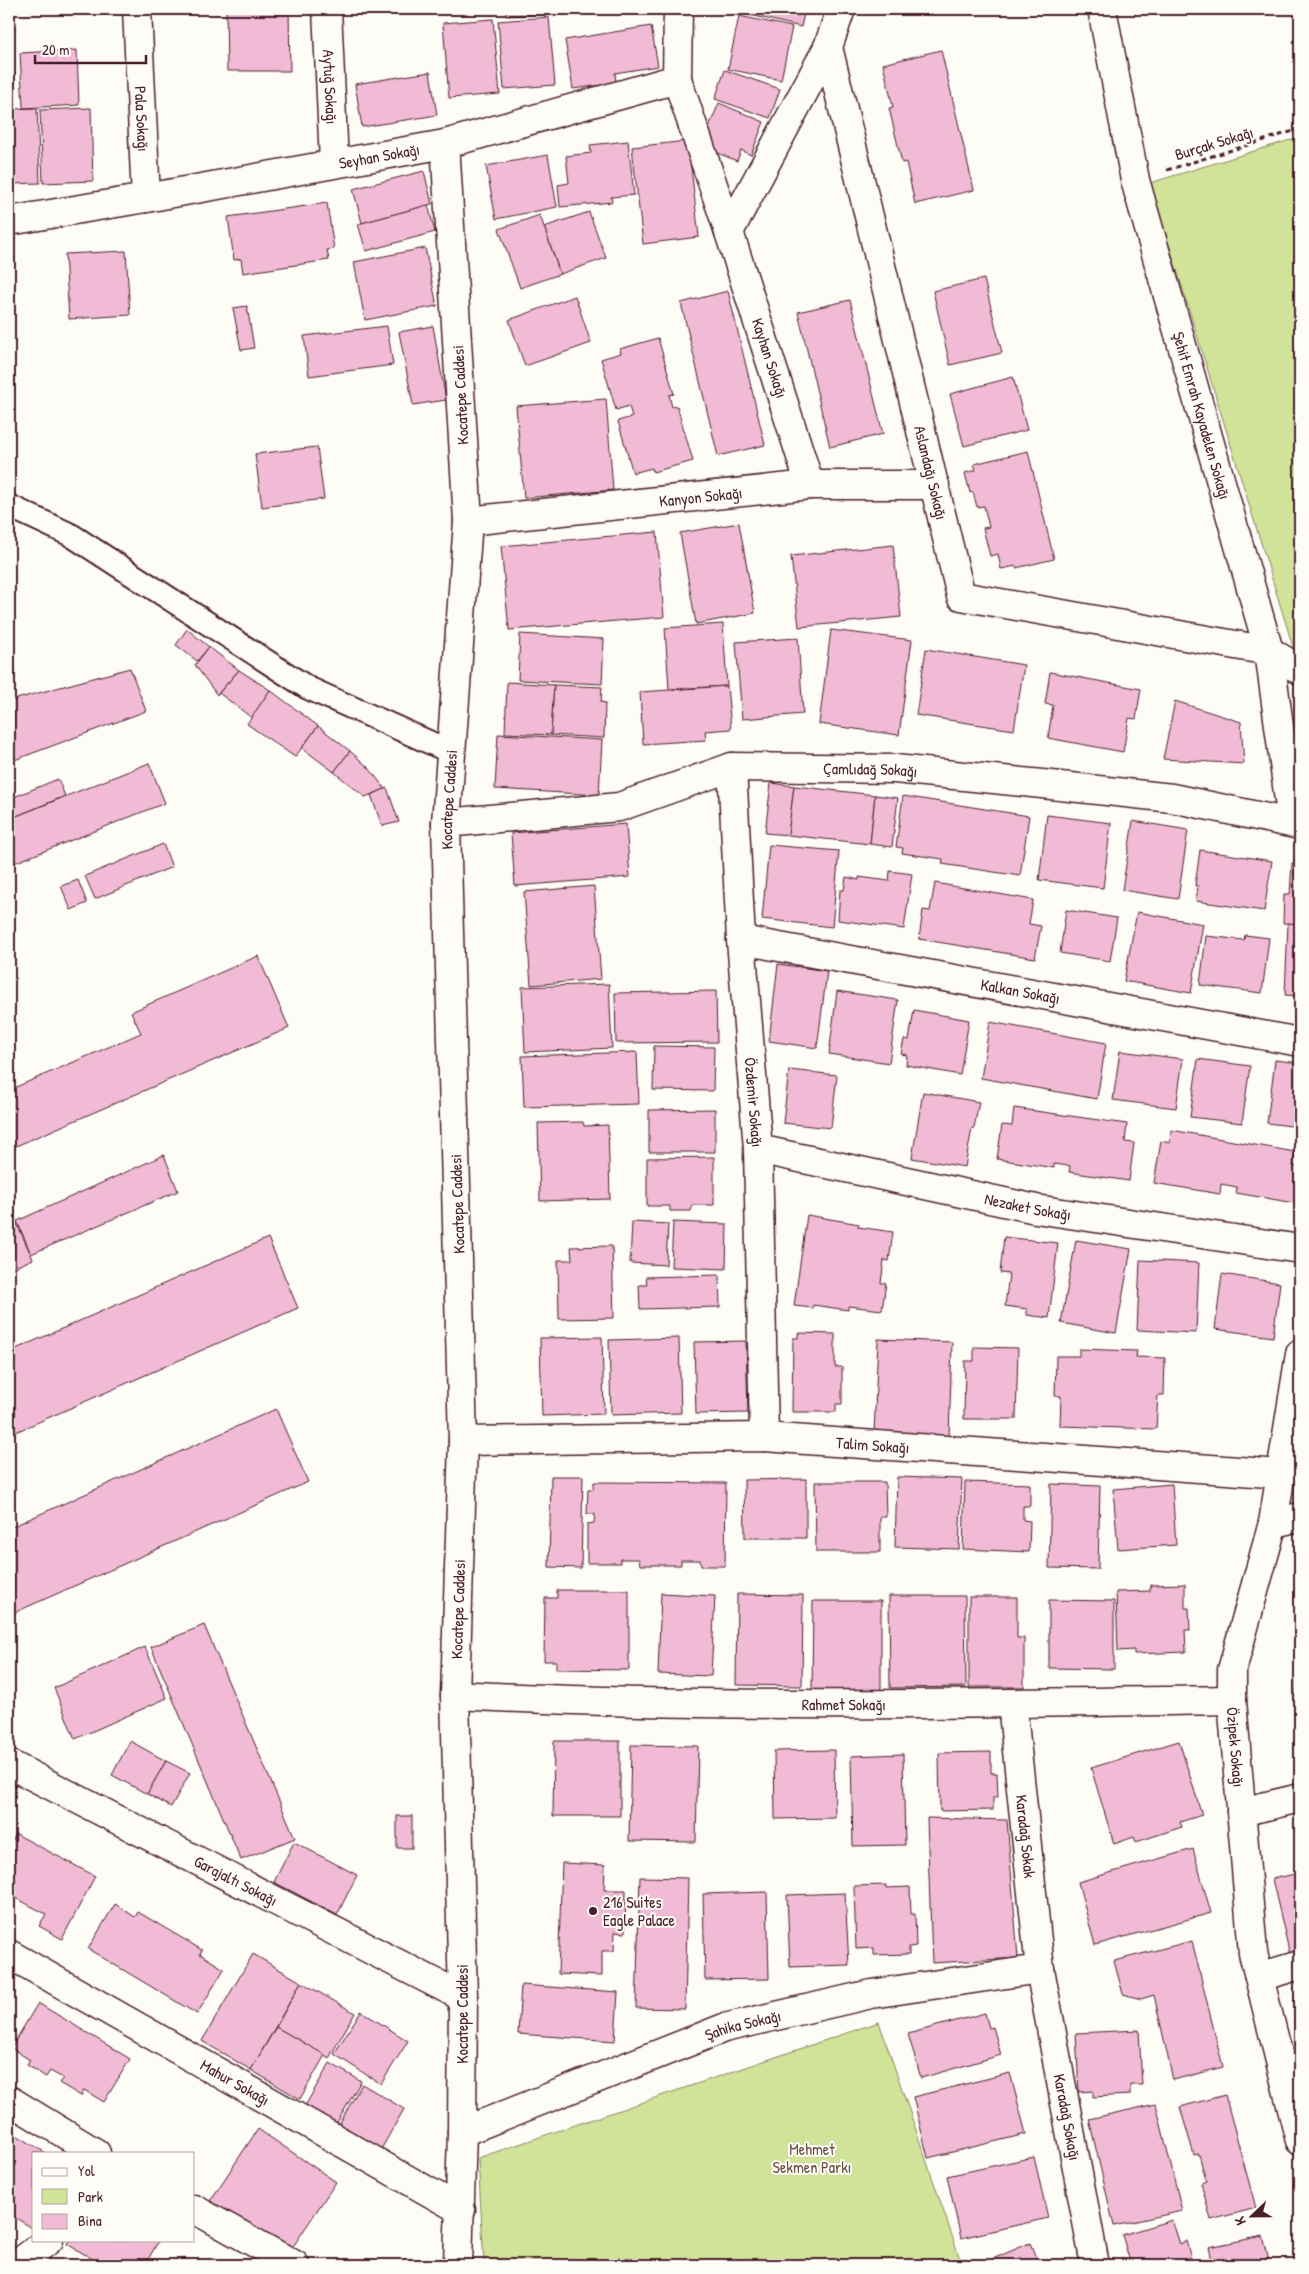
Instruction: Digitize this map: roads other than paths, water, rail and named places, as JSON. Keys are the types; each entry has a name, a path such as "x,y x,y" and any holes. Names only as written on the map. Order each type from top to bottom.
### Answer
{"street":[{"name":"Pala Sokağı","path":"138,9 146,198"},
{"name":"Aytuğ Sokağı","path":"327,9 334,163"},
{"path":"677,79 678,9"},
{"path":"729,232 828,47 841,9"},
{"name":"Şehit Emrah Kayadelen Sokağı","path":"1102,9 1135,180 1269,651 1296,824"},
{"name":"Aslandağı Sokağı","path":"828,47 961,596 1269,651 1300,670"},
{"name":"Seyhan Sokağı","path":"9,221 445,144 677,79"},
{"name":"Kayhan Sokağı","path":"677,79 729,232 810,485"},
{"name":"Kocatepe Caddesi","path":"445,144 468,521 446,823 464,1441 455,1695 463,1997 461,2210 458,2265"},
{"name":"Kanyon Sokağı","path":"468,521 810,485 935,485"},
{"name":"Çamlıdağ Sokağı","path":"446,823 619,807 732,767 914,771 1172,798 1296,824"},
{"name":"Özdemir Sokağı","path":"732,767 740,940 758,1150 764,1437"},
{"name":"Kalkan Sokağı","path":"740,940 1300,1042"},
{"name":"Nezaket Sokağı","path":"758,1150 1036,1209 1300,1249"},
{"name":"Özipek Sokağı","path":"1300,1354 1282,1474 1272,1524 1232,1670 1232,1700 1253,1953 1300,2141"},
{"name":"Talim Sokağı","path":"464,1441 764,1437 1282,1474"},
{"path":"1272,1524 1300,1517"},
{"name":"Rahmet Sokağı","path":"455,1695 530,1699 747,1703 1012,1703 1232,1700"},
{"name":"Karadağ Sokak","path":"1012,1703 1040,1969"},
{"name":"Garajaltı Sokağı","path":"9,1764 463,1997"},
{"path":"1241,1812 1300,1798"},
{"name":"Mahur Sokağı","path":"9,1954 461,2210"},
{"path":"1259,1977 1300,1965"},
{"name":"Şahika Sokağı","path":"462,2132 724,2028 871,1994 1040,1969"},
{"name":"Karadağ Sokağı","path":"1040,1969 1095,2265"},
{"path":"9,2100 94,2152"},
{"path":"195,2209 295,2265"},
{"path":"16,2265 46,2242"}],"lane":[{"path":"9,506 71,535 308,688 451,752"}],"place":[{"name":"216 Suites Eagle Palace","path":"593,1911"}],"park label":[{"name":"Mehmet Sekmen Parkı","path":"812,2158"}]}
